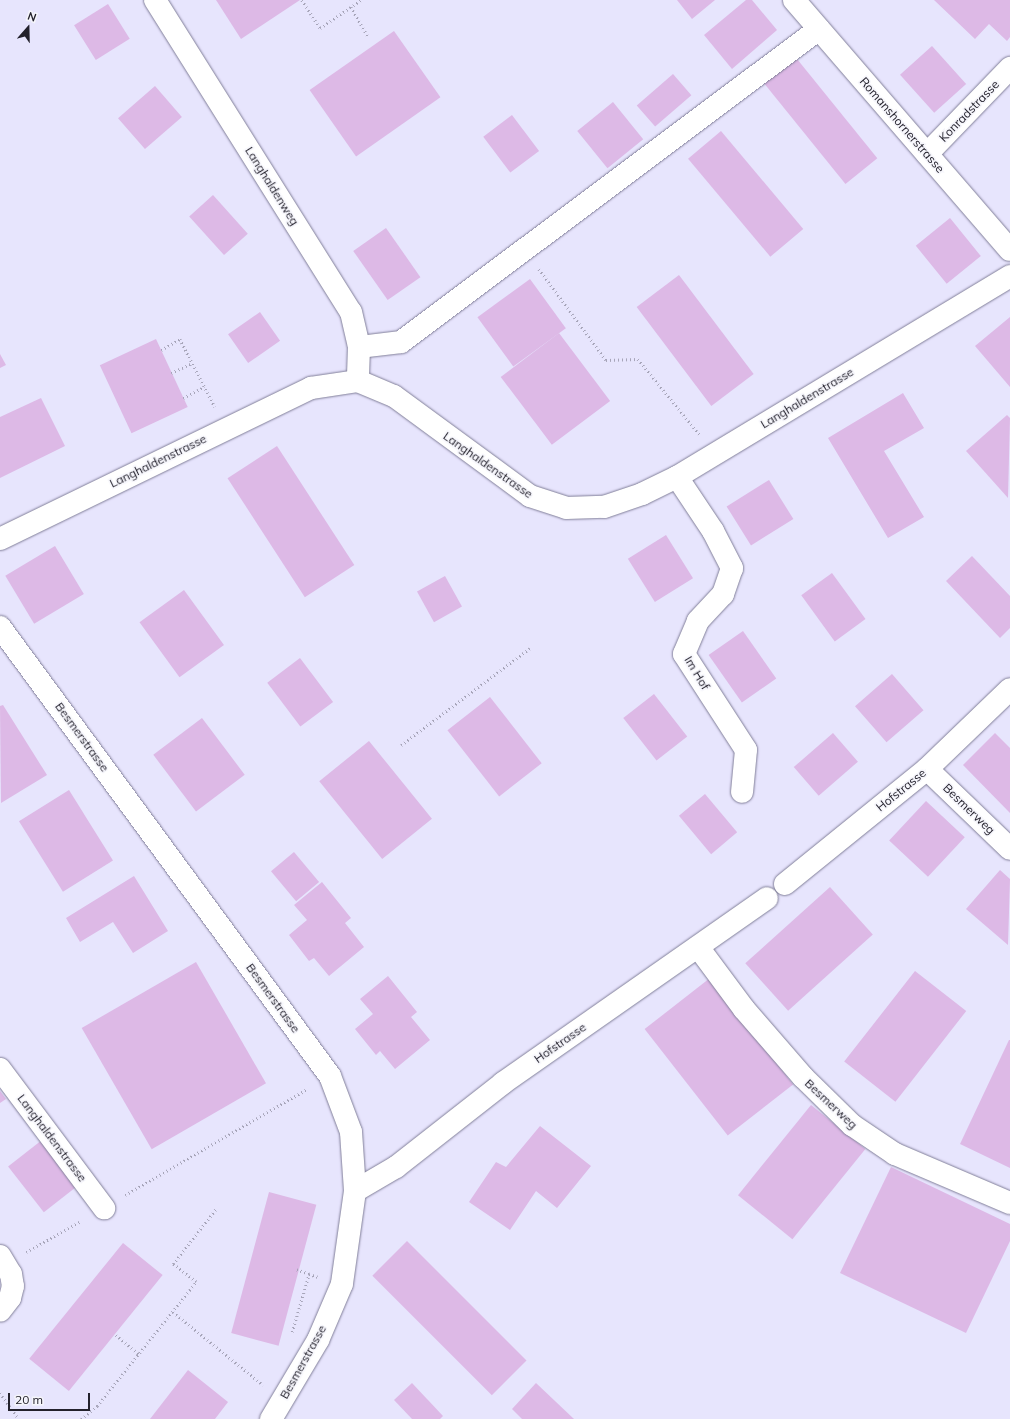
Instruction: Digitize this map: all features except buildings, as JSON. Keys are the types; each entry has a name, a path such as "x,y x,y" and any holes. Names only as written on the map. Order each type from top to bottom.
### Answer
{"street":[{"name":"Langhaldenweg","path":"155,0 351,312 359,347 358,381"},
{"name":"Romanshornerstrasse","path":"794,0 1010,250"},
{"path":"359,347 401,342 819,29"},
{"name":"Konradstrasse","path":"927,154 1010,68"},
{"name":"Langhaldenstrasse","path":"0,539 311,388 358,381 394,396 530,496 566,508 604,507 642,494 677,477 1010,276"},
{"name":"Im Hof","path":"677,477 713,531 732,568 723,594 698,621 684,654 746,750 742,792"},
{"name":"Besmerstrasse","path":"0,627 330,1076 351,1132 355,1191 342,1284 318,1340 271,1419"},
{"name":"Hofstrasse","path":"785,884 927,769 1010,689"},
{"name":"Besmerweg","path":"927,769 1010,849"},
{"name":"Hofstrasse","path":"355,1191 396,1167 503,1083 767,898"},
{"name":"Besmerweg","path":"698,947 744,1009 803,1077 852,1125 895,1154 1010,1203"},
{"name":"Langhaldenstrasse","path":"0,1069 104,1208"},
{"path":"0,1256 11,1274 12,1286 10,1298 0,1311"}],"path":[{"path":"302,0 320,28 362,0"},
{"path":"351,7 368,37"},
{"path":"524,250 606,360 638,359 715,454"},
{"path":"161,350 180,340 226,428"},
{"path":"171,373 192,363"},
{"path":"183,398 204,387"},
{"path":"400,745 530,648"},
{"path":"24,1254 330,1076"},
{"path":"81,1419 97,1406 196,1282 174,1264 216,1209"},
{"path":"290,1336 309,1274 297,1270"},
{"path":"173,1312 257,1380"},
{"path":"116,1335 139,1354"},
{"path":"0,1393 19,1419"}]}
